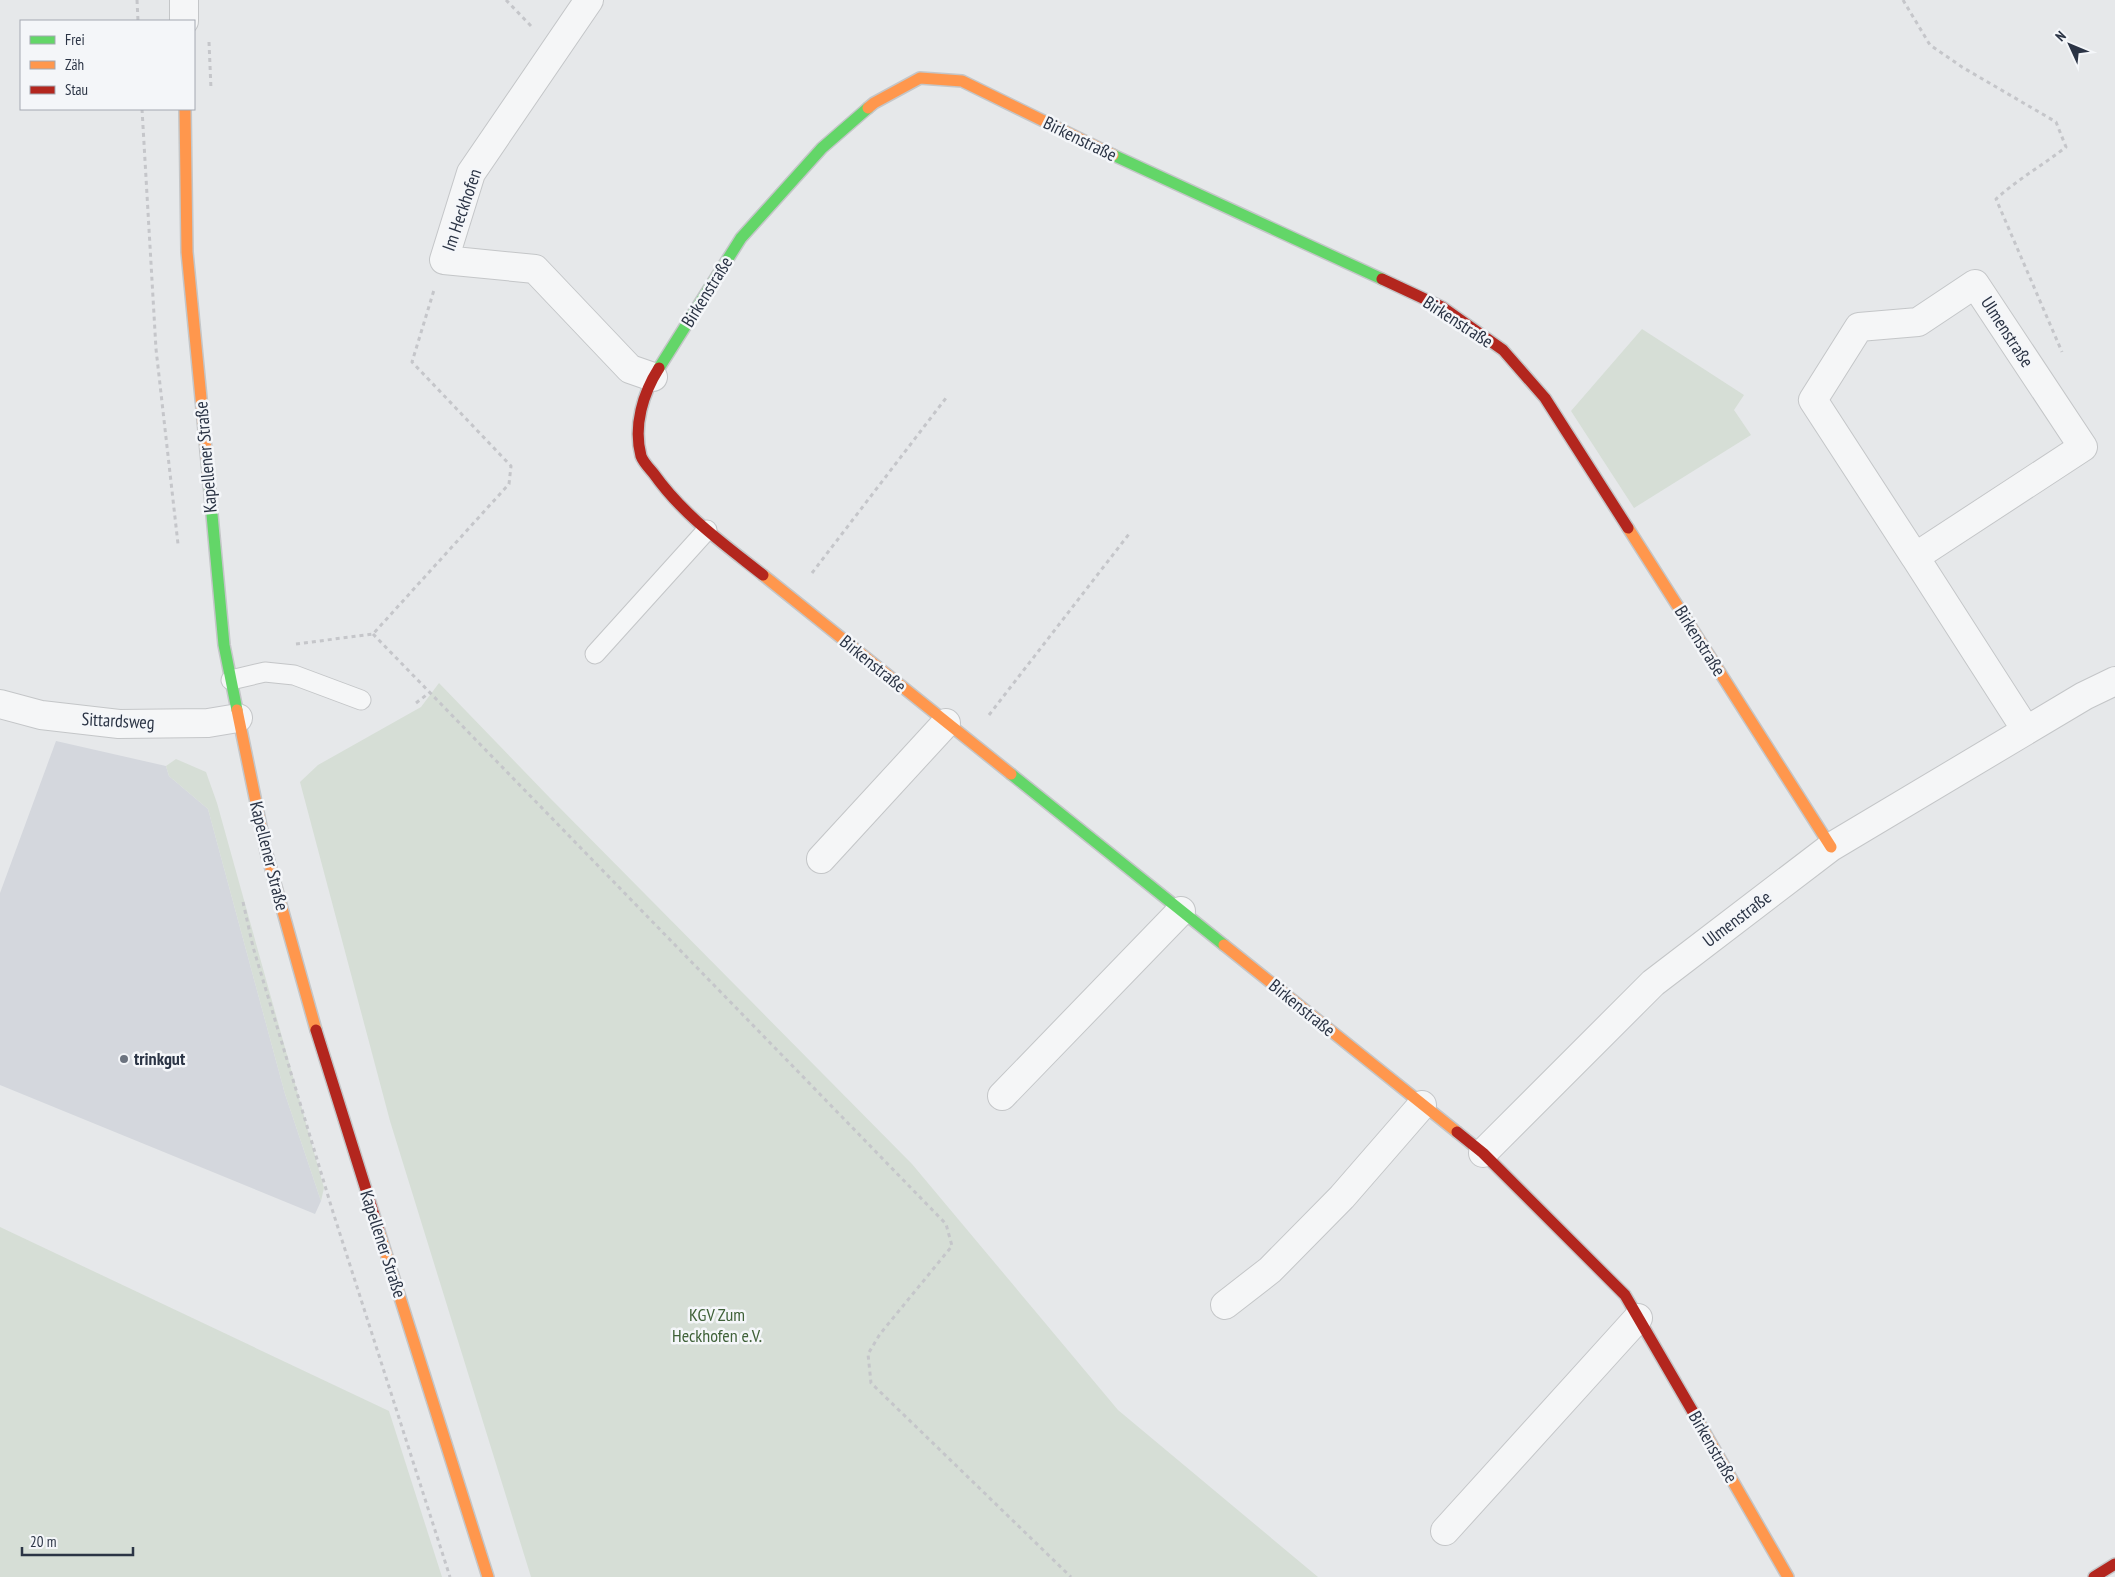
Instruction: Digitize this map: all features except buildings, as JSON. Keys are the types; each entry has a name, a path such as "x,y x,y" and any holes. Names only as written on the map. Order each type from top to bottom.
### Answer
{"street":[{"path":"184,0 184,20"},
{"name":"Im Heckhofen","path":"589,0 471,173 444,260 535,269 630,369 653,377"},
{"name":"Birkenstraße","path":"1788,1577 1625,1295 1484,1153 792,600 670,497 641,457 638,418 653,377 742,238 822,148 874,103 920,78 962,81 1094,146 1442,307 1503,350 1546,398 1831,847"},
{"name":"Kapellener Straße","path":"185,110 187,252 222,626 238,718 266,851 307,1002 488,1577"},
{"name":"Ulmenstraße","path":"1915,557 2083,447 1975,284 1918,322 1859,328 1813,400 2026,730"},
{"name":"Ulmenstraße","path":"1484,1153 1653,983 1831,847 2084,696 2115,681"},
{"name":"Sittardsweg","path":"0,704 41,715 119,724 208,723 238,718"},
{"path":"821,859 946,722"},
{"path":"1002,1096 1181,911"},
{"path":"1225,1305 1270,1270 1336,1204 1422,1105"},
{"path":"1445,1531 1638,1318"},
{"path":"2094,1577 2115,1564"}],"lane":[{"path":"595,654 707,530"},
{"path":"231,680 265,672 294,675 361,700"}],"path":[{"path":"137,0 138,20"},
{"path":"1903,0 1930,45 1962,67 2056,122 2066,147 2043,166 2016,181 1996,199 2063,353"},
{"path":"209,39 211,98"},
{"path":"289,646 373,634 509,484 510,466 412,362 444,260"},
{"path":"792,600 946,398"},
{"path":"969,741 1130,534"},
{"path":"373,634 946,1224 952,1246 880,1334 868,1354 871,1382 1071,1577"},
{"path":"416,703 429,693"}],"shaded area":[{"path":"56,741 166,766 169,776 208,809 285,1094 321,1201 315,1214 0,1085 0,893"}],"green space":[{"path":"1642,329 1744,395 1734,410 1751,435 1634,508 1571,411"},
{"name":"KGV Zum Heckhofen e.V.","path":"439,683 912,1164 1118,1410 1318,1577 531,1577 390,1121 300,782 318,765 421,707"},
{"path":"176,759 206,772 217,803 324,1188 321,1201 285,1094 208,809 169,776 166,766"},
{"path":"0,1227 389,1411 442,1577 0,1577"}],"traffic: fast":[{"path":"659,368 741,238 822,148 868,108"},
{"path":"1113,155 1382,279"},
{"path":"209,482 224,645 237,710"},
{"path":"1011,774 1224,945"}],"traffic: slow":[{"path":"868,108 920,78 962,81 1113,155"},
{"path":"185,110 187,252 209,482"},
{"path":"1628,528 1831,847"},
{"path":"763,575 1011,774"},
{"path":"237,710 266,851 316,1030"},
{"path":"1224,945 1457,1132"},
{"path":"379,1231 488,1577"},
{"path":"1693,1412 1788,1577"}],"traffic: jam":[{"path":"1382,279 1442,307 1503,350 1545,398 1628,528"},
{"path":"659,368 648,388 641,410 638,433 642,458 665,489 691,516 763,575"},
{"path":"316,1030 379,1231"},
{"path":"1457,1132 1483,1153 1625,1295 1693,1412"},
{"path":"2094,1577 2115,1564"}],"place":[{"name":"trinkgut","path":"124,1059"}]}
